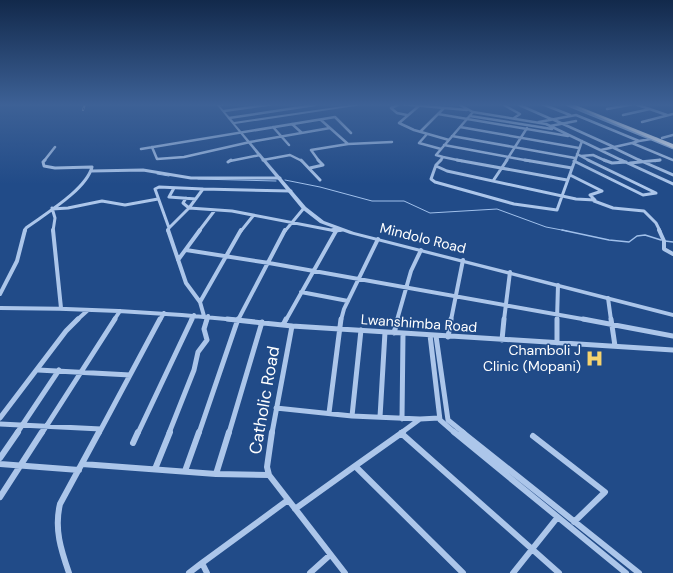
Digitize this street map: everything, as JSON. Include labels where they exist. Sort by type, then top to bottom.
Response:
[{"type":"highway","points":[[638,131],[673,142]]},
{"type":"highway","points":[[640,131],[660,139],[673,147]]},
{"type":"street","points":[[141,149],[250,131]]},
{"type":"street","points":[[276,131],[289,144]]},
{"type":"street","points":[[152,147],[157,159],[184,157],[250,142],[315,131]]},
{"type":"street","points":[[333,131],[348,144]]},
{"type":"street","points":[[421,131],[448,140]]},
{"type":"street","points":[[457,131],[436,155],[567,180]]},
{"type":"street","points":[[480,131],[579,148]]},
{"type":"street","points":[[493,181],[525,131]]},
{"type":"street","points":[[537,131],[572,136]]},
{"type":"street","points":[[561,131],[673,184]]},
{"type":"street","points":[[578,131],[673,175]]},
{"type":"street","points":[[614,131],[639,141]]},
{"type":"street","points":[[632,131],[673,147]]},
{"type":"street","name":"Mindolo Road","points":[[242,132],[304,208],[315,219],[339,230],[463,260],[673,315]]},
{"type":"street","points":[[427,134],[419,144],[441,149]]},
{"type":"street","points":[[601,150],[639,141],[660,139],[673,135]]},
{"type":"street","points":[[452,136],[575,159],[643,195],[656,193],[577,154]]},
{"type":"street","points":[[443,157],[436,166],[431,179],[435,182],[514,204],[557,210],[582,141]]},
{"type":"street","points":[[310,168],[323,166],[310,151],[311,150],[348,144],[392,142]]},
{"type":"street","points":[[632,143],[673,160]]},
{"type":"street","points":[[444,145],[572,168]]},
{"type":"street","points":[[0,294],[17,261],[26,228],[87,180],[91,171],[92,167],[90,166],[55,168],[44,166],[43,162],[55,147]]},
{"type":"street","points":[[228,162],[232,159],[294,154],[310,168],[320,180]]},
{"type":"street","points":[[581,156],[592,154],[615,164],[626,162]]},
{"type":"street","points":[[630,163],[660,160]]},
{"type":"street","points":[[436,166],[447,172],[562,196],[594,201],[613,208],[644,211],[656,223],[664,241],[664,249],[673,254]]},
{"type":"street","points":[[91,171],[143,170],[190,178],[280,178]]},
{"type":"street","points":[[570,174],[602,192],[590,195],[595,199],[594,201]]},
{"type":"street","points":[[155,469],[194,370],[198,352],[207,340],[204,329],[206,316],[200,302],[186,283],[168,231],[169,228],[155,193],[156,188],[291,191]]},
{"type":"street","points":[[174,188],[169,197],[196,198]]},
{"type":"street","points":[[169,228],[189,208],[203,189]]},
{"type":"street","points":[[186,198],[183,203],[189,208],[232,211],[253,216],[339,230],[301,292],[283,325]]},
{"type":"street","points":[[52,209],[68,208],[102,201],[125,205],[158,200]]},
{"type":"street","points":[[185,471],[238,320],[269,263],[279,240],[290,222],[304,208]]},
{"type":"street","points":[[52,209],[55,218],[53,234],[61,308]]},
{"type":"street","points":[[178,260],[214,210]]},
{"type":"street","points":[[200,302],[240,232],[253,216]]},
{"type":"street","points":[[329,413],[339,329],[348,301],[378,239]]},
{"type":"street","points":[[186,250],[269,263],[406,289],[455,296],[673,336]]},
{"type":"street","points":[[394,333],[413,265],[421,250]]},
{"type":"street","points":[[448,337],[463,260]]},
{"type":"street","points":[[502,340],[510,272]]},
{"type":"street","points":[[557,343],[558,285]]},
{"type":"street","points":[[301,292],[348,301]]},
{"type":"street","points":[[608,298],[615,346]]},
{"type":"street","name":"Lwanshimba Road","points":[[0,308],[61,308],[164,313],[206,316],[292,326],[430,336],[673,350]]},
{"type":"street","points":[[0,418],[70,326],[88,309]]},
{"type":"street","points":[[0,497],[120,311]]},
{"type":"street","points":[[69,573],[56,531],[57,515],[60,504],[164,313]]},
{"type":"street","points":[[133,443],[194,315]]},
{"type":"street","points":[[216,474],[262,322]]},
{"type":"street","name":"Catholic Road","points":[[292,326],[267,461],[269,475],[345,573]]},
{"type":"street","points":[[352,416],[361,330]]},
{"type":"street","points":[[380,417],[385,332]]},
{"type":"street","points":[[402,419],[404,334]]},
{"type":"street","points":[[430,336],[439,418],[442,423],[626,573]]},
{"type":"street","points":[[436,336],[448,420],[639,573]]},
{"type":"street","points":[[38,370],[130,375]]},
{"type":"street","points":[[0,458],[59,370]]},
{"type":"street","points":[[276,408],[352,416],[420,420],[439,418]]},
{"type":"street","points":[[295,509],[420,420]]},
{"type":"street","points":[[0,424],[101,429]]},
{"type":"street","points":[[401,433],[559,573]]},
{"type":"street","points":[[533,436],[605,492],[574,522]]},
{"type":"street","points":[[0,464],[79,470]]},
{"type":"street","points":[[82,464],[216,474],[269,475]]},
{"type":"street","points":[[355,466],[463,573]]},
{"type":"street","points":[[188,573],[288,500]]},
{"type":"street","points":[[513,573],[558,518]]},
{"type":"street","points":[[310,573],[330,555]]},
{"type":"street","points":[[202,563],[207,573]]},
{"type":"waterway","points":[[157,174],[169,176]]},
{"type":"waterway","points":[[198,179],[276,181]]},
{"type":"waterway","points":[[285,180],[320,187],[372,201],[404,201],[430,213],[497,209],[546,227],[564,230]]},
{"type":"waterway","points":[[564,230],[609,240],[629,242],[637,236],[645,235],[661,240]]},
{"type":"waterway","points":[[665,241],[673,242]]},
{"type":"place","name":"Chamboli J Clinic (Mopani)","points":[[594,358]]}]
